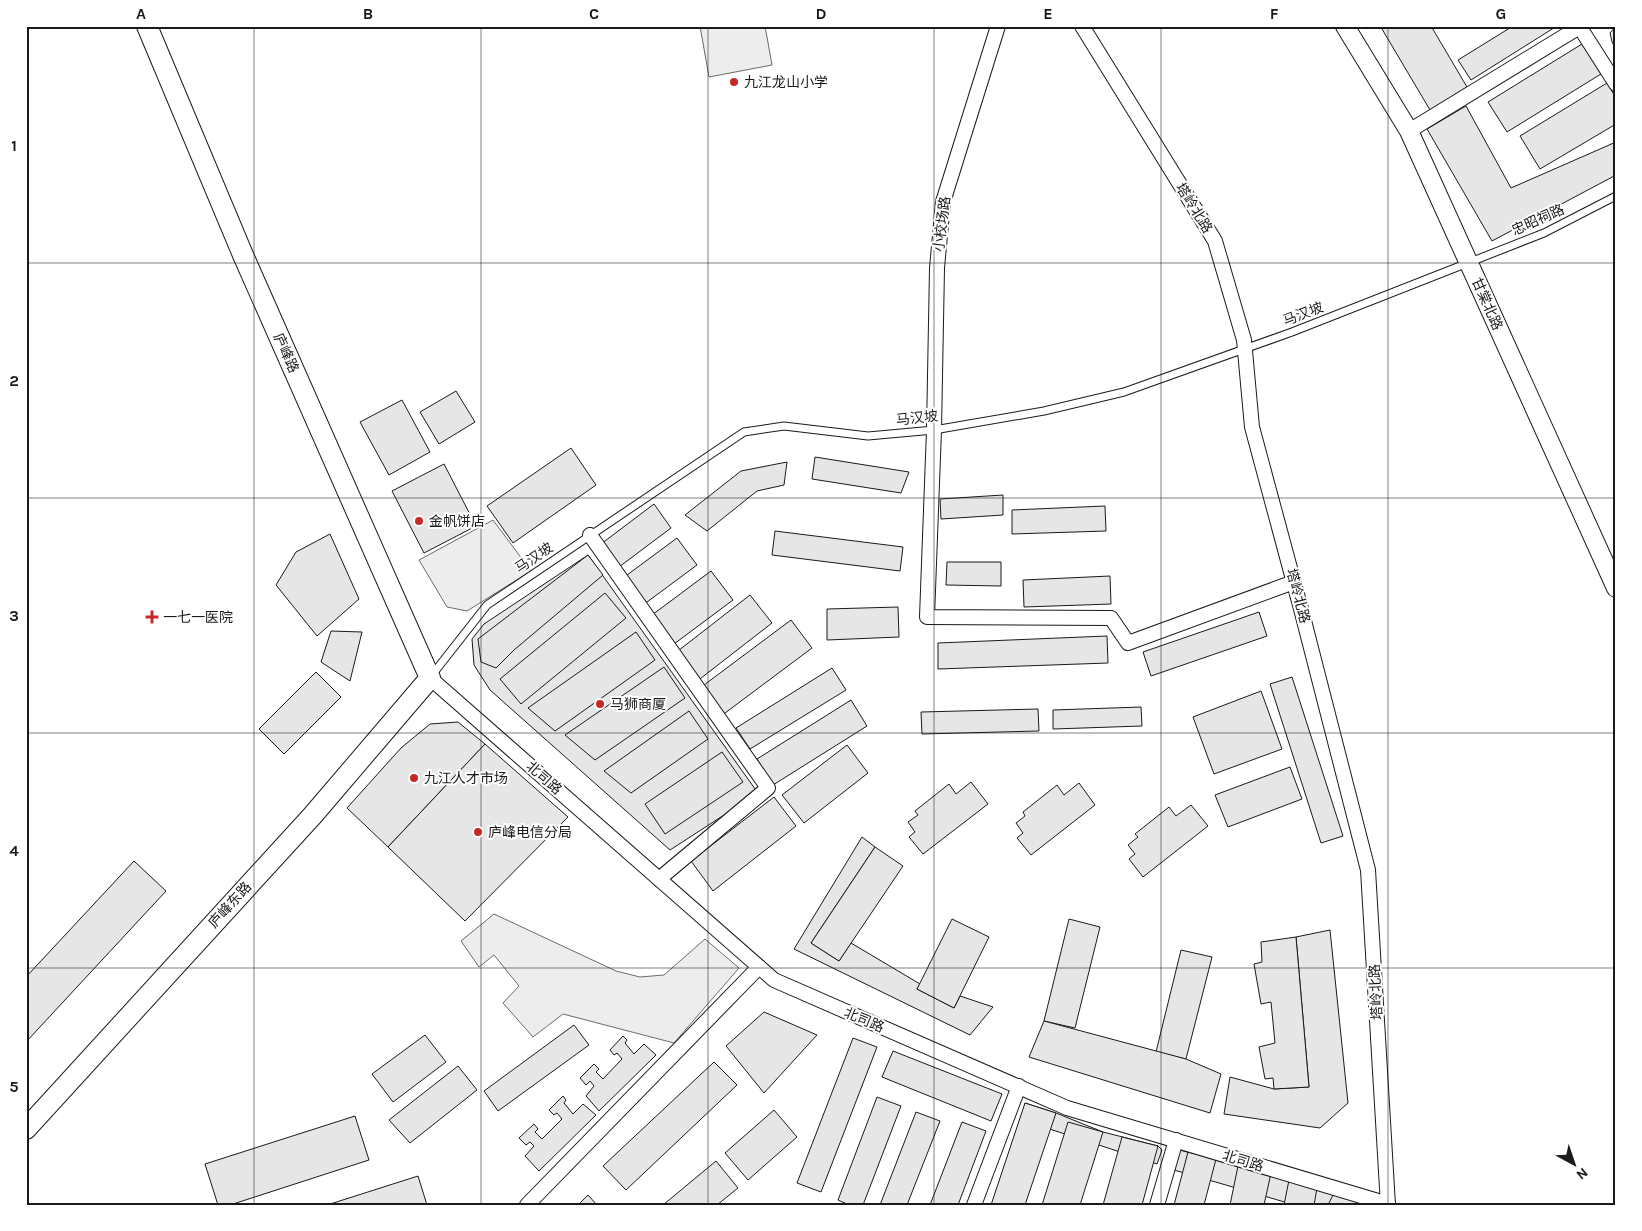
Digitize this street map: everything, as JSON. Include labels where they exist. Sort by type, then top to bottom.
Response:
[{"type":"main road","name":"庐峰路","points":[[147,26],[243,255],[430,678]]},
{"type":"main road","name":"庐峰东路","points":[[26,1129],[312,815],[430,678]]},
{"type":"street","name":"小校场路","points":[[998,26],[943,202],[937,268],[934,430],[927,617],[1111,618],[1128,643],[1294,582]]},
{"type":"street","name":"塔岭北路","points":[[1082,26],[1215,241],[1244,340],[1252,427],[1368,870],[1388,1205]]},
{"type":"street","name":"甘棠北路","points":[[1345,26],[1410,131],[1616,588]]},
{"type":"street","points":[[1410,131],[1580,26],[1616,84]]},
{"type":"street","points":[[590,536],[768,788],[659,879]]},
{"type":"street","name":"北司路","points":[[430,678],[774,980],[1067,1108],[1388,1205]]},
{"type":"street","points":[[527,1205],[759,967]]},
{"type":"street","points":[[974,1205],[1019,1086]]},
{"type":"street","points":[[1157,1205],[1176,1140]]},
{"type":"lane","name":"忠昭祠路","points":[[1469,263],[1544,233],[1616,196]]},
{"type":"lane","name":"马汉坡","points":[[430,678],[487,605],[744,432],[784,426],[868,436],[934,430],[1044,411],[1124,392],[1469,263]]},
{"type":"shaded area","points":[[700,26],[765,26],[772,65],[709,77]]},
{"type":"shaded area","points":[[493,520],[531,571],[467,611],[447,607],[419,560]]},
{"type":"shaded area","points":[[494,914],[616,971],[640,977],[664,975],[705,939],[739,968],[674,1043],[563,1014],[533,1037],[503,1003],[519,986],[494,955],[479,967],[461,941]]},
{"type":"building","points":[[1382,26],[1431,26],[1467,87],[1430,110]]},
{"type":"building","points":[[1513,26],[1557,26],[1471,80],[1458,60]]},
{"type":"building","points":[[1616,26],[1616,49],[1610,33]]},
{"type":"building","points":[[1582,44],[1601,74],[1507,132],[1488,102]]},
{"type":"building","points":[[1607,83],[1616,98],[1616,124],[1540,169],[1520,136]]},
{"type":"building","points":[[1466,106],[1511,188],[1616,142],[1616,175],[1492,241],[1427,129]]},
{"type":"building","points":[[456,391],[475,422],[439,444],[420,412]]},
{"type":"building","points":[[402,400],[430,452],[389,475],[360,422]]},
{"type":"building","points":[[571,448],[596,485],[513,543],[487,506]]},
{"type":"building","points":[[815,457],[909,472],[901,493],[812,479]]},
{"type":"building","points":[[787,462],[784,485],[757,491],[707,531],[685,515],[741,471]]},
{"type":"building","points":[[444,464],[476,526],[424,553],[392,491]]},
{"type":"building","points":[[1003,495],[1003,515],[941,519],[940,499]]},
{"type":"building","points":[[654,504],[671,528],[619,567],[601,544]]},
{"type":"building","points":[[1105,506],[1106,531],[1012,534],[1012,510]]},
{"type":"building","points":[[775,531],[903,547],[900,571],[772,555]]},
{"type":"building","points":[[330,534],[359,599],[317,636],[276,585],[296,552]]},
{"type":"building","points":[[677,538],[697,565],[643,605],[623,578]]},
{"type":"building","name":"马狮商厦","points":[[588,555],[758,793],[670,850],[490,690],[474,665],[472,639],[484,624]]},
{"type":"building","points":[[588,555],[603,575],[514,650],[496,668],[481,662],[478,639]]},
{"type":"building","points":[[947,562],[1001,562],[1001,586],[946,585]]},
{"type":"building","points":[[711,571],[733,600],[670,647],[648,618]]},
{"type":"building","points":[[1110,576],[1111,604],[1024,607],[1023,580]]},
{"type":"building","points":[[605,593],[626,618],[521,704],[500,679]]},
{"type":"building","points":[[750,595],[772,623],[696,682],[674,654]]},
{"type":"building","points":[[898,607],[899,637],[827,640],[827,609]]},
{"type":"building","points":[[1259,612],[1267,636],[1151,676],[1143,652]]},
{"type":"building","points":[[791,620],[812,648],[721,716],[700,688]]},
{"type":"building","points":[[331,631],[362,632],[350,681],[321,662]]},
{"type":"building","points":[[636,632],[655,660],[555,731],[528,708]]},
{"type":"building","points":[[1107,636],[1108,663],[938,669],[938,643]]},
{"type":"building","points":[[664,667],[685,698],[595,760],[565,735]]},
{"type":"building","points":[[832,668],[846,690],[750,749],[736,728]]},
{"type":"building","points":[[316,672],[341,697],[284,754],[259,729]]},
{"type":"building","points":[[1292,677],[1343,836],[1321,843],[1270,684]]},
{"type":"building","points":[[1261,691],[1282,749],[1214,774],[1193,717]]},
{"type":"building","points":[[851,700],[867,726],[773,785],[757,759]]},
{"type":"building","points":[[1141,707],[1142,726],[1053,729],[1053,710]]},
{"type":"building","points":[[1038,709],[1039,731],[922,734],[921,712]]},
{"type":"building","points":[[689,711],[708,739],[631,793],[604,771]]},
{"type":"building","name":"九江人才市场","points":[[458,722],[485,744],[388,847],[347,808],[401,748],[430,724]]},
{"type":"building","name":"庐峰电信分局","points":[[485,744],[568,817],[465,921],[388,847]]},
{"type":"building","points":[[847,745],[868,773],[804,823],[782,795]]},
{"type":"building","points":[[722,752],[743,782],[665,834],[645,804]]},
{"type":"building","points":[[1290,767],[1302,799],[1228,827],[1215,795]]},
{"type":"building","points":[[971,782],[988,804],[923,854],[909,837],[915,832],[908,822],[918,815],[915,811],[949,784],[956,794]]},
{"type":"building","points":[[1079,783],[1095,805],[1031,855],[1017,838],[1023,833],[1016,823],[1025,816],[1023,812],[1057,785],[1064,795]]},
{"type":"building","points":[[774,797],[796,826],[713,891],[691,861]]},
{"type":"building","points":[[1191,805],[1208,826],[1143,877],[1129,859],[1135,854],[1128,845],[1138,837],[1135,834],[1169,807],[1176,816]]},
{"type":"building","points":[[862,837],[875,847],[811,943],[839,961],[851,943],[920,984],[917,989],[954,1008],[960,996],[993,1007],[970,1035],[794,949]]},
{"type":"building","points":[[875,847],[903,866],[839,961],[811,943]]},
{"type":"building","points":[[134,861],[166,891],[26,1042],[26,977]]},
{"type":"building","points":[[952,919],[989,937],[954,1008],[917,989]]},
{"type":"building","points":[[1069,919],[1100,927],[1075,1028],[1044,1021]]},
{"type":"building","points":[[1330,930],[1348,1103],[1320,1128],[1224,1114],[1230,1077],[1274,1089],[1309,1087],[1296,937]]},
{"type":"building","points":[[1296,937],[1309,1087],[1274,1089],[1273,1078],[1265,1079],[1259,1047],[1275,1043],[1271,1002],[1261,1004],[1254,964],[1262,962],[1261,942]]},
{"type":"building","points":[[1181,950],[1212,957],[1186,1059],[1156,1052]]},
{"type":"building","points":[[764,1012],[817,1035],[764,1093],[726,1046]]},
{"type":"building","points":[[1044,1021],[1186,1059],[1221,1074],[1210,1113],[1029,1057]]},
{"type":"building","points":[[574,1025],[589,1045],[498,1111],[484,1091]]},
{"type":"building","points":[[425,1035],[446,1062],[393,1102],[372,1074]]},
{"type":"building","points":[[623,1036],[627,1040],[625,1043],[634,1054],[644,1044],[656,1055],[599,1111],[586,1096],[594,1086],[590,1081],[586,1085],[580,1078],[594,1064],[599,1069],[596,1072],[603,1079],[622,1059],[617,1053],[614,1055],[610,1050]]},
{"type":"building","points":[[853,1038],[877,1047],[821,1192],[797,1183]]},
{"type":"building","points":[[893,1051],[1002,1094],[991,1121],[882,1077]]},
{"type":"building","points":[[714,1062],[737,1085],[626,1190],[603,1166]]},
{"type":"building","points":[[458,1066],[477,1090],[410,1143],[389,1120]]},
{"type":"building","points":[[563,1096],[566,1100],[564,1103],[573,1114],[583,1104],[596,1115],[539,1171],[525,1156],[534,1146],[530,1142],[526,1145],[519,1138],[534,1124],[538,1129],[535,1132],[542,1139],[562,1119],[557,1113],[554,1115],[549,1110]]},
{"type":"building","points":[[877,1097],[901,1106],[863,1205],[849,1205],[838,1200]]},
{"type":"building","points":[[1025,1103],[1103,1132],[1158,1146],[1162,1150],[1157,1164],[1022,1120]]},
{"type":"building","points":[[1025,1103],[1056,1113],[1025,1205],[991,1205]]},
{"type":"building","points":[[774,1110],[797,1137],[748,1180],[725,1153]]},
{"type":"building","points":[[916,1112],[940,1121],[907,1205],[880,1205]]},
{"type":"building","points":[[355,1116],[369,1160],[230,1205],[218,1205],[205,1164]]},
{"type":"building","points":[[962,1122],[986,1131],[958,1205],[930,1205]]},
{"type":"building","points":[[1068,1122],[1103,1132],[1080,1205],[1042,1205]]},
{"type":"building","points":[[1122,1137],[1158,1146],[1142,1205],[1103,1205]]},
{"type":"building","points":[[1180,1150],[1355,1199],[1359,1205],[1295,1205],[1174,1170]]},
{"type":"building","points":[[1188,1152],[1216,1159],[1204,1205],[1174,1205]]},
{"type":"building","points":[[716,1161],[738,1188],[717,1205],[663,1205]]},
{"type":"building","points":[[1238,1166],[1271,1173],[1264,1205],[1230,1205]]},
{"type":"building","points":[[418,1176],[427,1205],[327,1205]]},
{"type":"building","points":[[1289,1180],[1317,1188],[1314,1205],[1284,1205]]},
{"type":"building","points":[[1334,1193],[1355,1199],[1359,1205],[1328,1205]]},
{"type":"building","points":[[588,1195],[597,1205],[578,1205]]},
{"type":"place","name":"九江龙山小学","points":[[734,82]]},
{"type":"place","name":"金帆饼店","points":[[419,521]]},
{"type":"place","name":"一七一医院","points":[[152,617]]},
{"type":"place","name":"马狮商厦","points":[[600,704]]},
{"type":"place","name":"九江人才市场","points":[[414,778]]},
{"type":"place","name":"庐峰电信分局","points":[[478,832]]}]
